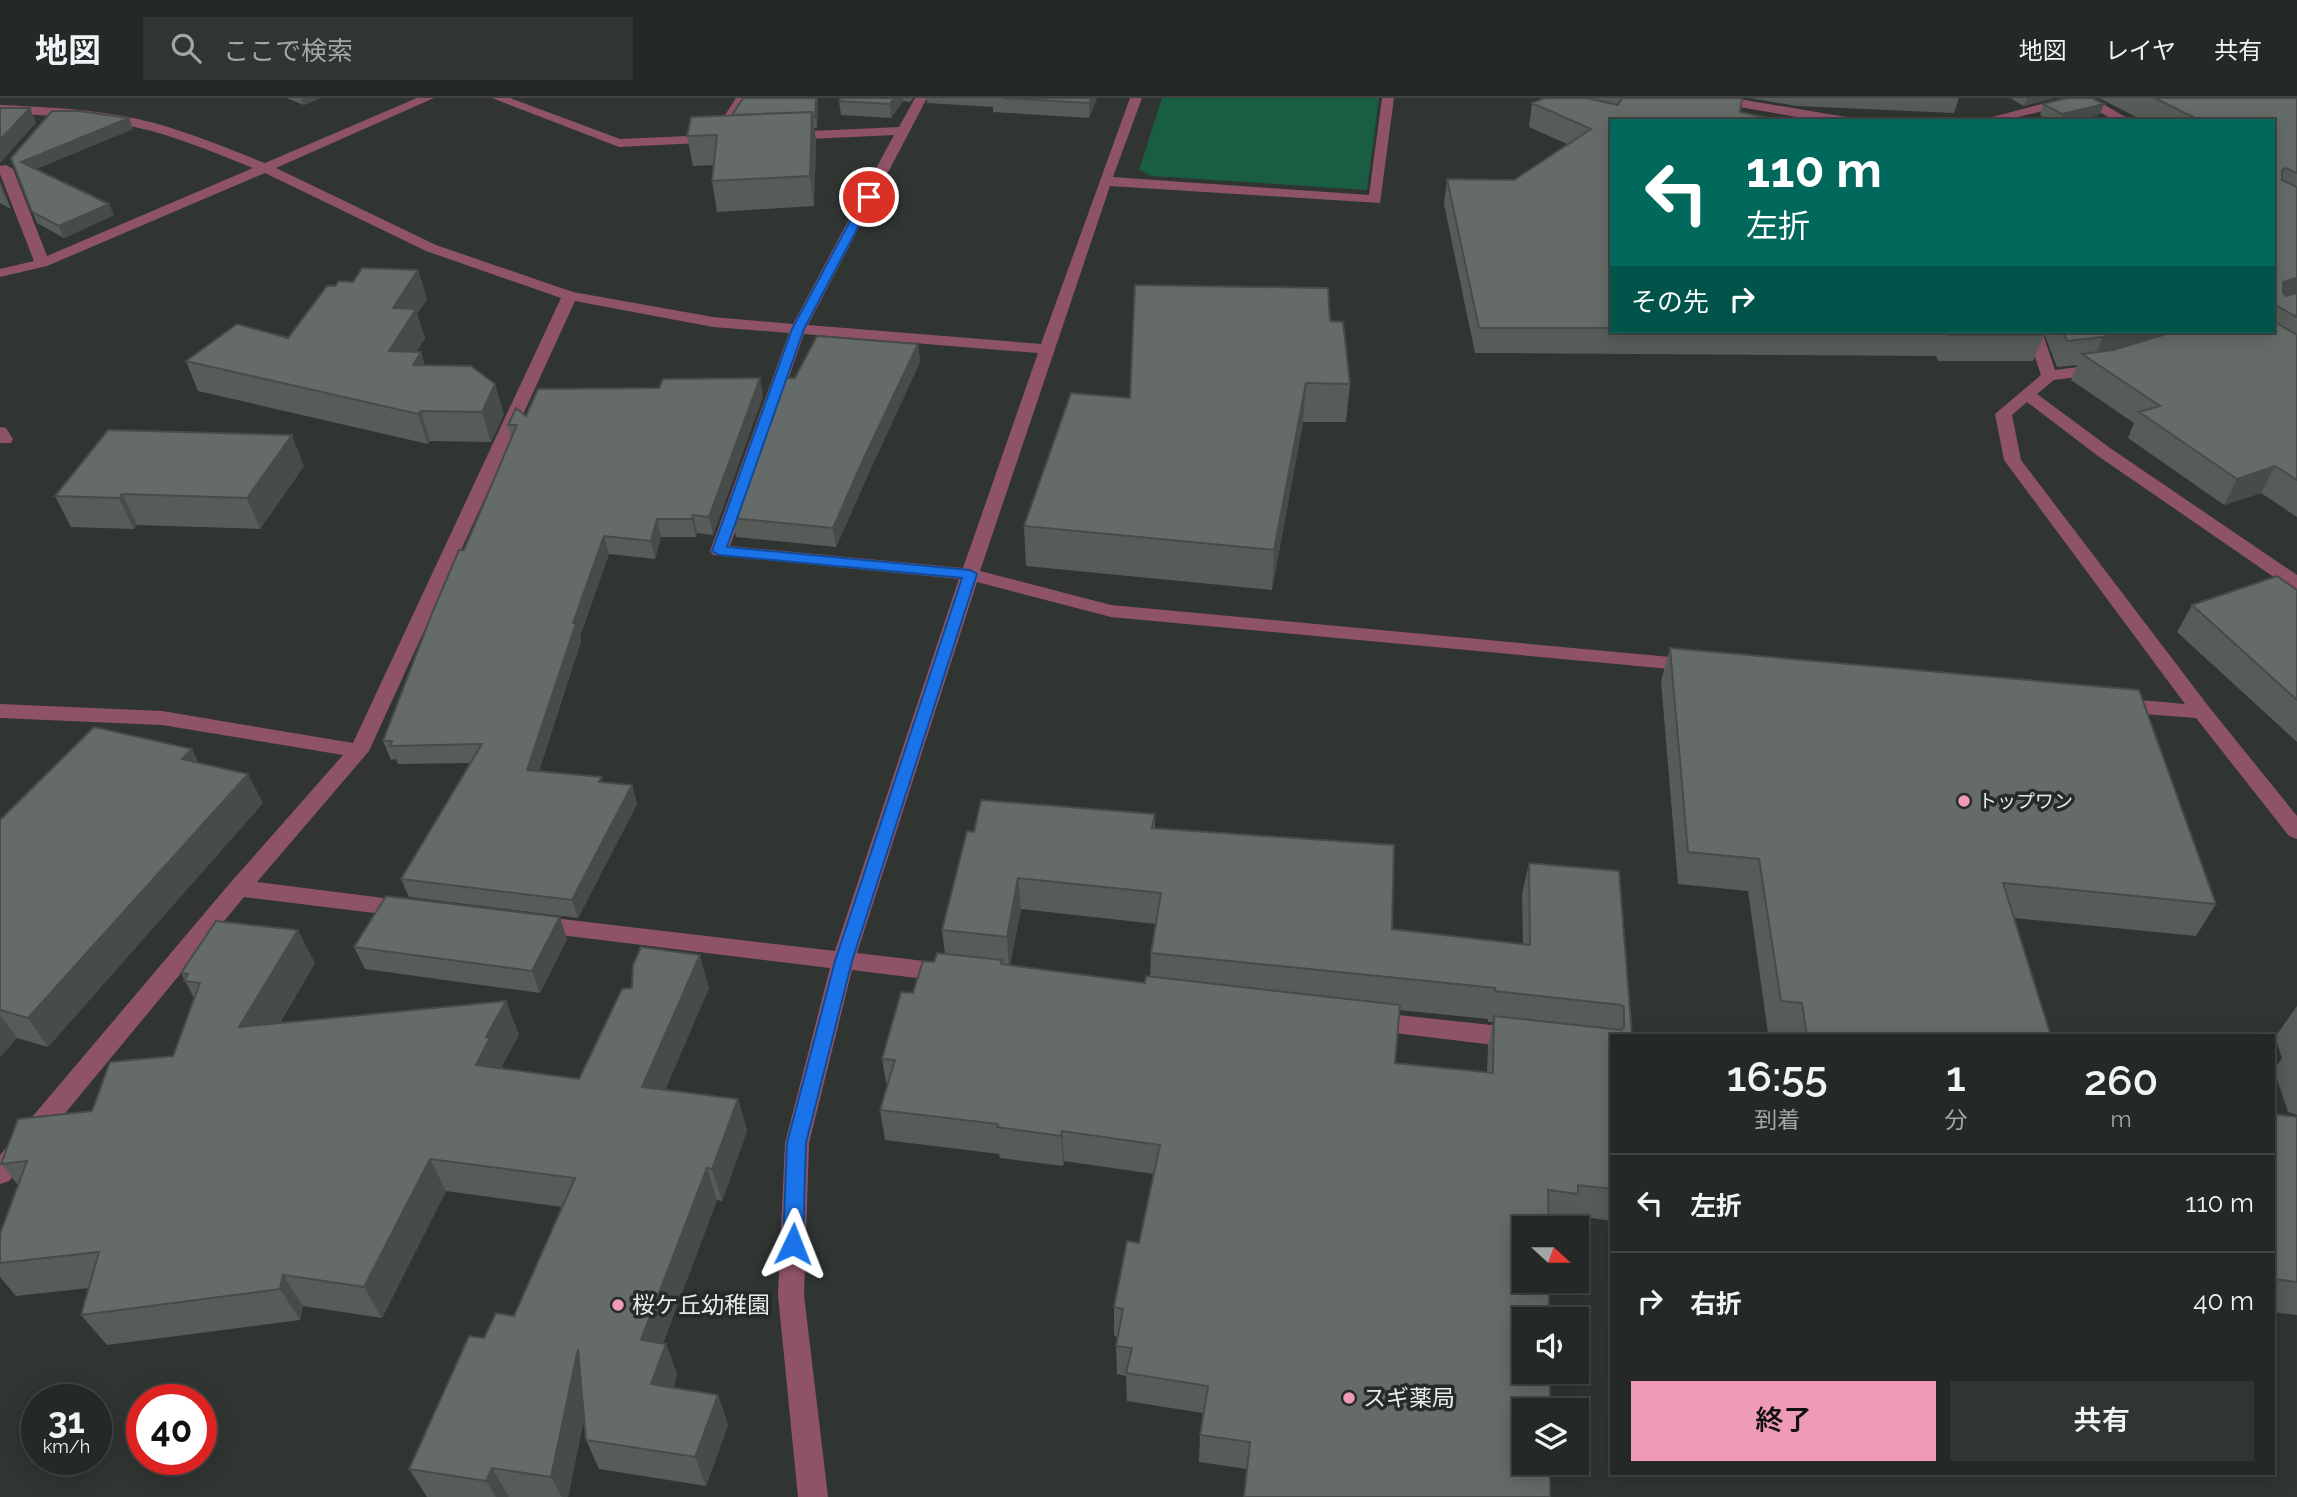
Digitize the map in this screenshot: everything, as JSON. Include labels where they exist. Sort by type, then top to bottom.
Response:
[{"type":"street","points":[[0,273],[42,263],[428,98]]},
{"type":"street","points":[[498,98],[619,143],[722,139],[742,98]]},
{"type":"street","points":[[921,98],[798,329],[719,551],[970,574],[1111,611],[1705,666]]},
{"type":"street","points":[[813,1497],[791,1295],[797,1143],[844,961],[970,574],[1136,98]]},
{"type":"street","points":[[1105,181],[1375,200],[1388,98]]},
{"type":"street","points":[[1710,98],[1834,119]]},
{"type":"street","points":[[1992,119],[2082,98],[2122,119]]},
{"type":"street","points":[[0,109],[54,110],[137,123],[197,141],[266,168],[431,248],[570,296],[713,322],[1048,349]]},
{"type":"street","points":[[769,137],[904,131]]},
{"type":"street","points":[[7,166],[42,263]]},
{"type":"street","points":[[0,1173],[239,888],[359,751],[570,296]]},
{"type":"street","points":[[2035,333],[2049,376]]},
{"type":"street","points":[[2120,363],[2095,370],[2049,376],[2003,414],[2013,460],[2202,712],[2297,831]]},
{"type":"street","points":[[2027,394],[2104,452],[2297,584]]},
{"type":"street","points":[[2106,704],[2202,712]]},
{"type":"street","points":[[0,711],[162,718],[359,751]]},
{"type":"street","points":[[239,888],[431,911]]},
{"type":"street","points":[[514,921],[978,976]]},
{"type":"street","points":[[1350,1018],[1543,1040]]},
{"type":"green space","points":[[1162,98],[1379,98],[1367,190],[1152,176],[1139,170]]},
{"type":"building","points":[[743,98],[816,98],[815,117],[812,112],[732,115]]},
{"type":"building","points":[[841,98],[894,98],[890,104],[839,101]]},
{"type":"building","points":[[1003,98],[1091,98],[1089,103]]},
{"type":"building","points":[[1545,98],[1587,98],[1618,105],[1622,98],[1742,98],[1740,112],[1773,119],[1610,119],[1610,328],[1479,328],[1447,179],[1514,180],[1591,129],[1532,103]]},
{"type":"building","points":[[2068,98],[2092,98],[2104,104],[2062,114],[2043,104]]},
{"type":"building","points":[[2155,98],[2297,98],[2297,173],[2285,168],[2282,171],[2282,180],[2297,187],[2297,278],[2283,282],[2283,293],[2286,296],[2297,293],[2297,317],[2275,305],[2275,119],[2197,119]]},
{"type":"building","points":[[0,108],[30,108],[0,140]]},
{"type":"building","points":[[52,111],[79,111],[129,118],[21,162],[109,204],[59,226],[32,212],[11,158]]},
{"type":"building","points":[[812,112],[810,176],[712,181],[717,135],[687,136],[691,117]]},
{"type":"building","points":[[362,268],[418,270],[393,308],[416,309],[389,351],[421,352],[413,365],[471,366],[495,384],[482,412],[421,411],[418,414],[186,361],[237,324],[288,338],[327,286],[335,286],[339,281],[353,282]]},
{"type":"building","points":[[1135,285],[1328,288],[1330,321],[1343,322],[1350,384],[1306,383],[1274,550],[1024,526],[1071,393],[1130,398]]},
{"type":"building","points":[[2275,322],[2297,335],[2297,480],[2275,466],[2237,479],[2139,412],[2160,406],[2082,354],[2113,350],[2169,333],[2275,333]]},
{"type":"building","points":[[1946,333],[2044,335],[1948,335]]},
{"type":"building","points":[[2064,333],[2118,333],[2103,337],[2067,341]]},
{"type":"building","points":[[817,336],[918,344],[833,528],[732,518],[782,378],[795,378]]},
{"type":"building","points":[[760,378],[709,517],[693,515],[692,519],[657,519],[651,541],[604,536],[573,623],[576,623],[527,770],[602,777],[599,782],[632,785],[572,900],[401,879],[482,744],[390,746],[392,741],[383,741],[433,611],[459,550],[464,550],[517,425],[508,425],[516,408],[526,416],[538,389],[659,388],[663,379]]},
{"type":"building","points":[[108,430],[292,435],[247,498],[122,494],[119,498],[55,496]]},
{"type":"building","points":[[2277,576],[2297,590],[2297,700],[2192,605]]},
{"type":"building","points":[[1670,648],[2139,690],[2216,904],[2003,883],[2050,1034],[1807,1034],[1802,1003],[1781,1001],[1759,859],[1688,852]]},
{"type":"building","points":[[94,727],[192,749],[182,759],[248,774],[28,1018],[0,1010],[0,820]]},
{"type":"building","points":[[981,800],[1155,814],[1152,828],[1394,845],[1392,929],[1530,945],[1529,863],[1619,871],[1632,1034],[1610,1034],[1610,1189],[1578,1185],[1578,1194],[1548,1190],[1549,1216],[1512,1216],[1512,1293],[1549,1293],[1549,1307],[1512,1307],[1512,1384],[1550,1384],[1550,1398],[1512,1398],[1512,1475],[1550,1475],[1550,1497],[1244,1497],[1250,1442],[1200,1435],[1208,1386],[1126,1373],[1132,1348],[1116,1346],[1123,1309],[1114,1307],[1127,1241],[1139,1243],[1160,1145],[1062,1131],[1061,1136],[997,1127],[998,1124],[880,1110],[895,1060],[882,1059],[901,992],[913,993],[923,961],[934,962],[937,953],[1002,960],[1001,964],[1145,983],[1146,976],[1400,1005],[1395,1063],[1493,1073],[1494,1016],[1621,1030],[1624,1027],[1624,1007],[1495,991],[1495,988],[1151,953],[1161,893],[1018,878],[1007,937],[942,930],[967,831],[974,832]]},
{"type":"building","points":[[386,896],[560,917],[532,971],[354,947]]},
{"type":"building","points":[[216,921],[298,930],[239,1027],[506,1001],[486,1037],[490,1038],[476,1065],[579,1079],[622,989],[632,988],[633,965],[641,947],[700,955],[642,1087],[738,1099],[712,1169],[707,1168],[641,1340],[666,1344],[651,1384],[718,1395],[695,1457],[586,1440],[578,1349],[551,1477],[492,1468],[486,1481],[409,1469],[469,1336],[484,1338],[496,1313],[514,1316],[575,1178],[430,1159],[364,1287],[283,1275],[280,1289],[81,1315],[99,1252],[0,1263],[0,1234],[27,1161],[1,1164],[18,1119],[92,1111],[110,1062],[173,1056],[200,983],[184,981],[188,974],[181,973]]},
{"type":"building","points":[[2275,1114],[2297,1117],[2297,1282],[2275,1279]]},
{"type":"place","name":"トップワン","points":[[1964,801]]},
{"type":"place","name":"桜ケ丘幼稚園","points":[[618,1305]]},
{"type":"place","name":"スギ薬局","points":[[1349,1398]]},
{"type":"route","points":[[793,1244],[797,1143],[844,961],[970,574],[719,551],[798,329],[869,197]]}]
